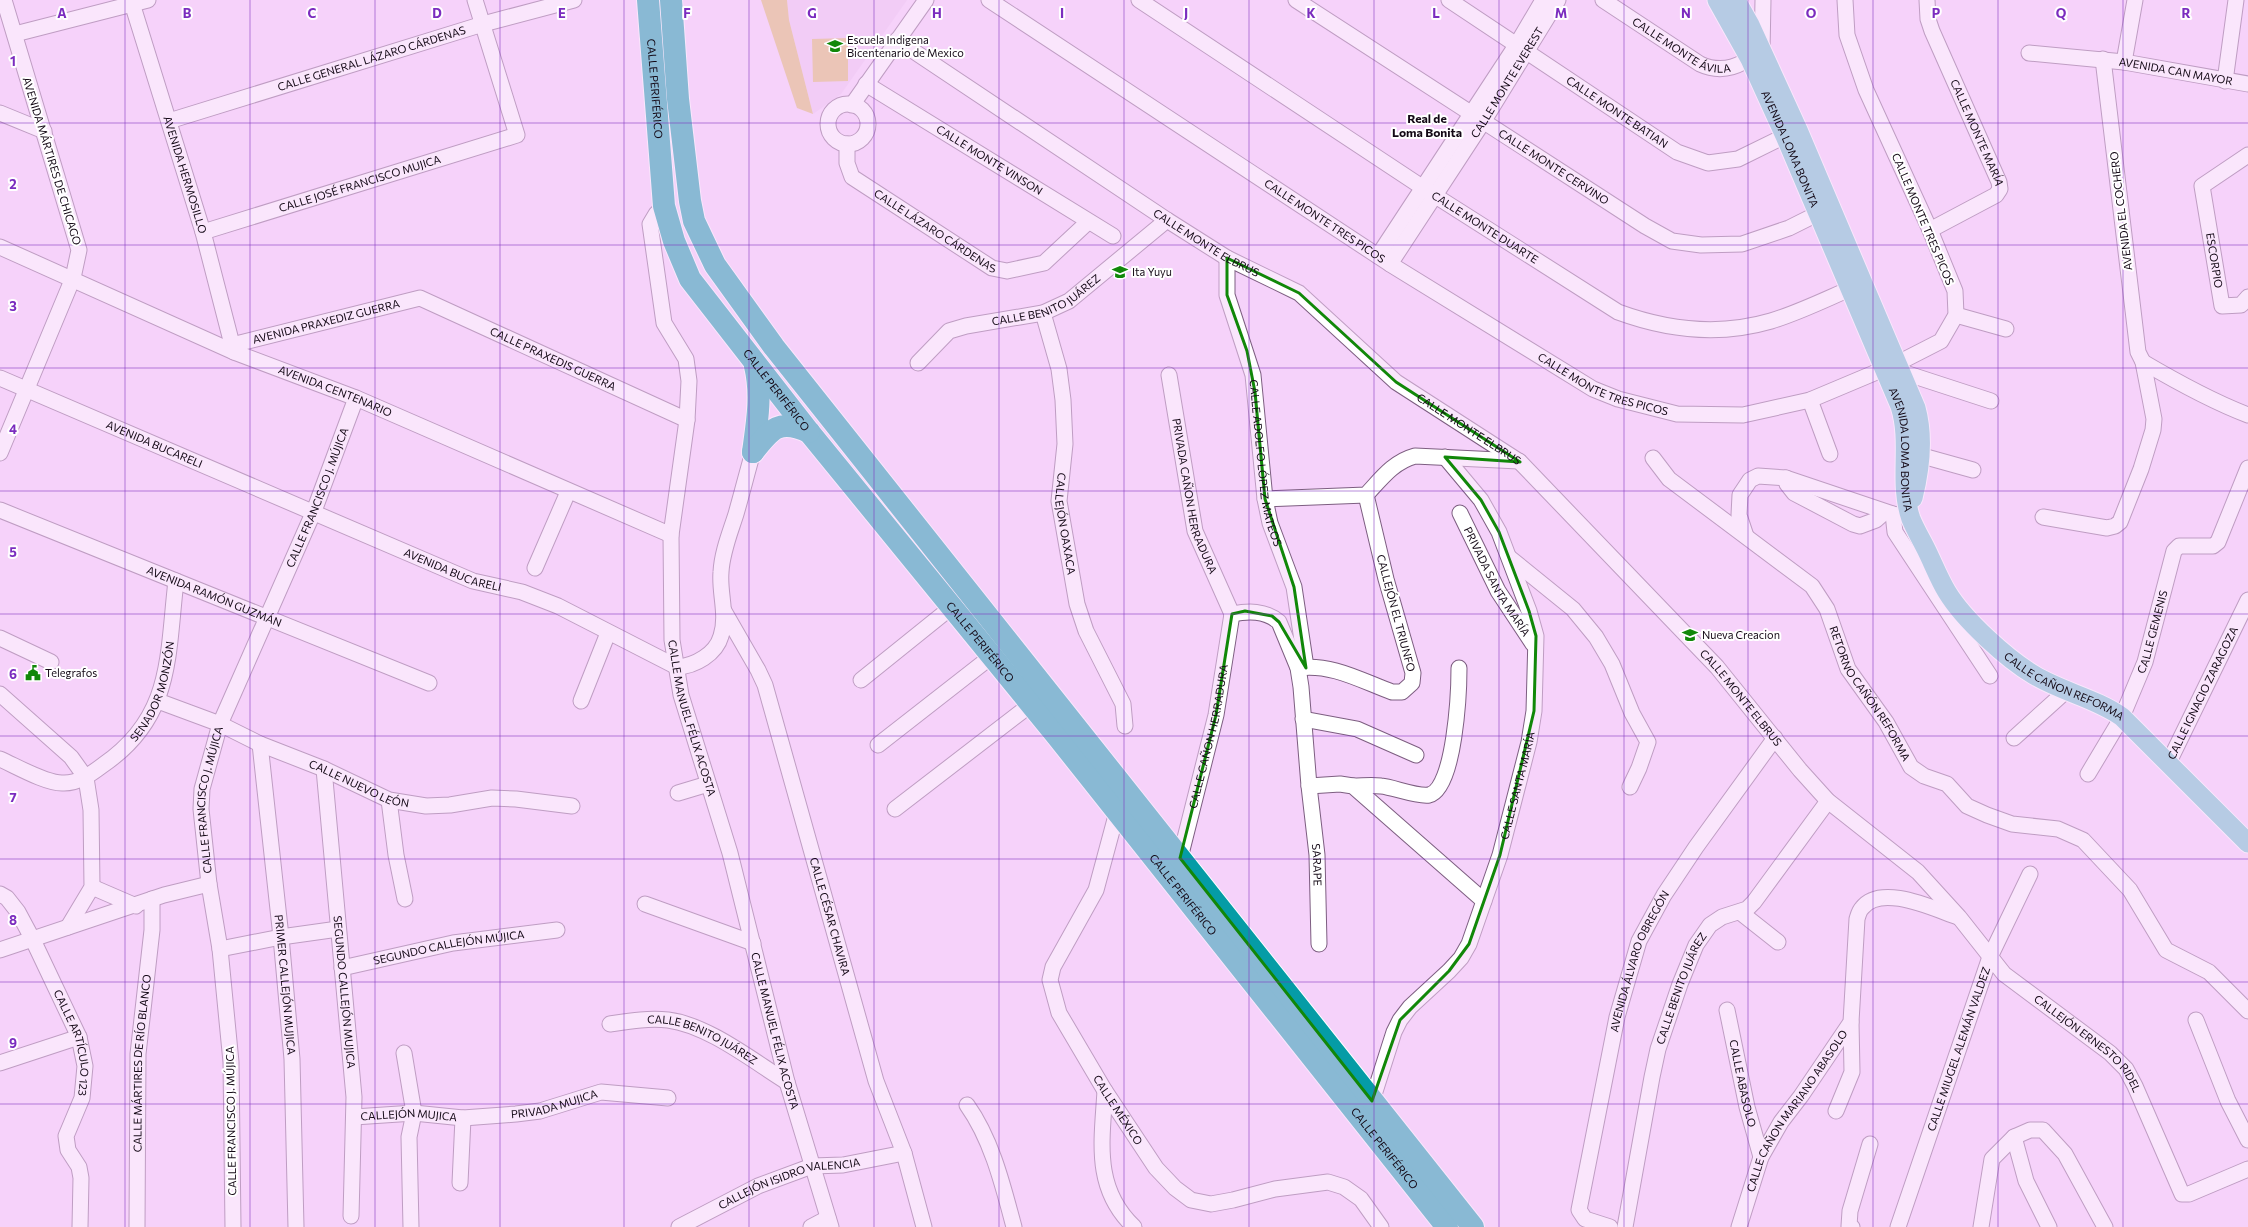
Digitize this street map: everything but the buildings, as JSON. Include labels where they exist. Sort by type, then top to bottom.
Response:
[{"type":"highway","name":"CALLE PERIFÉRICO","points":[[648,0],[664,206],[674,241],[690,279],[809,432],[1057,736],[1447,1227]]},
{"type":"highway","name":"CALLE PERIFÉRICO","points":[[671,0],[677,79],[690,202],[694,221],[715,265],[774,347],[1473,1227]]},
{"type":"highway","points":[[677,79],[682,46],[685,0]]},
{"type":"highway","points":[[753,452],[760,391],[754,362]]},
{"type":"highway","points":[[753,452],[762,440],[777,427],[792,425],[809,432]]},
{"type":"highway","points":[[904,547],[907,569],[1021,712],[1039,730],[1047,735],[1057,736]]},
{"type":"main road","name":"AVENIDA LOMA BONITA","points":[[1716,0],[1756,55]]},
{"type":"main road","name":"AVENIDA LOMA BONITA","points":[[1736,0],[1756,55],[1857,286],[1919,418],[1919,455],[1900,513]]},
{"type":"main road","name":"AVENIDA LOMA BONITA","points":[[1895,368],[1905,421],[1904,495],[1900,513]]},
{"type":"main road","name":"CALLE CAÑON REFORMA","points":[[1900,513],[1947,592],[1960,610],[2017,663],[2035,676],[2066,691],[2102,704],[2122,717],[2248,843]]},
{"type":"street","name":"AVENIDA MÁRTIRES DE CHICAGO","points":[[0,454],[74,278],[79,250],[4,0]]},
{"type":"street","points":[[15,34],[132,2],[148,0]]},
{"type":"street","points":[[475,0],[483,24]]},
{"type":"street","name":"CALLE GENERAL LÁZARO CÁRDENAS","points":[[170,121],[483,24],[574,0]]},
{"type":"street","points":[[852,105],[926,0]]},
{"type":"street","name":"CALLE MONTE TRES PICOS","points":[[988,0],[1384,260],[1593,389],[1618,399],[1677,414],[1708,416],[1743,415],[1810,400],[1895,368],[1941,341],[1956,315],[1955,291],[1930,230],[1866,90],[1847,35],[1845,0]]},
{"type":"street","name":"CALLE MONTE DUARTE","points":[[1139,0],[1428,191],[1618,312],[1656,324],[1700,330],[1749,326],[1772,321],[1857,286]]},
{"type":"street","name":"CALLE MONTE CERVINO","points":[[1296,0],[1645,226],[1672,241],[1701,245],[1742,244],[1789,228],[1825,210]]},
{"type":"street","name":"CALLE MONTE BATIAN","points":[[1448,0],[1522,47],[1677,152],[1708,163],[1738,159],[1791,133]]},
{"type":"street","name":"CALLE MONTE EVEREST","points":[[1522,47],[1543,0]]},
{"type":"street","name":"CALLE MONTE EVEREST","points":[[1384,260],[1522,47],[1558,0]]},
{"type":"street","name":"CALLE MONTE ÁVILA","points":[[1603,0],[1707,67],[1724,69],[1736,67],[1756,55]]},
{"type":"street","points":[[1756,55],[1763,0]]},
{"type":"street","name":"CALLE MONTE MARÍA","points":[[1927,0],[1928,19],[1932,31],[1999,182],[2000,189],[1996,195],[1930,230]]},
{"type":"street","points":[[2124,62],[2135,0]]},
{"type":"street","points":[[2225,81],[2236,0]]},
{"type":"street","name":"AVENIDA HERMOSILLO","points":[[132,2],[170,121],[203,232],[233,348]]},
{"type":"street","name":"CALLE JOSÉ FRANCISCO MUJICA","points":[[203,232],[517,135],[483,24]]},
{"type":"street","name":"CALLE MONTE ELBRUS","points":[[897,40],[1167,220],[1227,258],[1299,293],[1396,382],[1520,462],[1717,667],[1828,801],[1918,872],[1959,917]]},
{"type":"street","name":"AVENIDA CAN MAYOR","points":[[2028,53],[2103,59],[2248,84]]},
{"type":"street","name":"AVENIDA EL COCHERO","points":[[2042,517],[2107,528],[2115,526],[2120,522],[2141,469],[2153,430],[2154,419],[2143,362],[2138,352],[2103,59]]},
{"type":"street","name":"CALLE MONTE VINSON","points":[[866,84],[1113,236]]},
{"type":"street","points":[[852,105],[863,111],[868,123],[868,130],[860,140],[847,144],[841,143],[831,134],[829,122],[834,110],[839,107],[852,105]]},
{"type":"street","points":[[0,113],[44,131]]},
{"type":"street","name":"CALLE LÁZARO CÁRDENAS","points":[[847,144],[848,170],[855,180],[992,268],[1007,271],[1044,263],[1088,222]]},
{"type":"street","name":"ESCORPIO","points":[[2248,155],[2202,186],[2222,306],[2241,305],[2248,297]]},
{"type":"street","name":"CALLE MANUEL FÉLIX ACOSTA","points":[[664,206],[656,214],[650,224],[664,323],[686,359],[688,370],[687,420],[671,536],[672,640],[688,723],[730,853],[787,1082],[829,1223]]},
{"type":"street","name":"CALLE BENITO JUÁREZ","points":[[918,363],[949,331],[966,326],[1043,312],[1069,301],[1167,220]]},
{"type":"street","name":"AVENIDA CENTENARIO","points":[[0,247],[233,348],[356,398],[671,536]]},
{"type":"street","name":"CALLE ADOLFO LÓPEZ MATEOS","points":[[1227,258],[1227,295],[1253,375],[1265,499],[1270,523],[1294,587],[1302,668],[1303,720],[1309,786]]},
{"type":"street","name":"CALLE PRAXEDIS GUERRA","points":[[420,298],[687,420]]},
{"type":"street","name":"AVENIDA PRAXEDIZ GUERRA","points":[[233,348],[420,298]]},
{"type":"street","name":"CALLEJÓN OAXACA","points":[[1043,312],[1059,369],[1063,400],[1065,444],[1059,501],[1076,604],[1086,631],[1123,704],[1125,726]]},
{"type":"street","points":[[1956,315],[2006,329]]},
{"type":"street","points":[[2143,362],[2184,386],[2224,406],[2248,415]]},
{"type":"street","points":[[1895,368],[1991,401]]},
{"type":"street","name":"PRIVADA CAÑON HERRADURA","points":[[1169,375],[1195,530],[1232,614]]},
{"type":"street","name":"AVENIDA BUCARELI","points":[[0,378],[314,511],[473,581],[515,590],[538,598],[677,667]]},
{"type":"street","name":"CALLE FRANCISCO J. MÚJICA","points":[[232,1227],[231,1062],[220,949],[209,884],[201,809],[202,789],[220,724],[314,511],[356,398]]},
{"type":"street","points":[[1810,400],[1830,454]]},
{"type":"street","points":[[677,667],[688,666],[708,655],[717,645],[722,635],[724,611],[720,594],[723,552],[753,452]]},
{"type":"street","points":[[1265,499],[1366,495],[1393,466],[1402,460],[1426,455],[1520,462]]},
{"type":"street","points":[[1919,455],[1973,470]]},
{"type":"street","name":"CALLE SANTA MARÍA","points":[[1372,1101],[1394,1032],[1400,1020],[1410,1008],[1461,958],[1469,944],[1500,854],[1529,742],[1534,711],[1536,636],[1529,611],[1499,532],[1481,500],[1445,457]]},
{"type":"street","name":"RETORNO CAÑÓN REFORMA","points":[[1653,458],[1669,479],[1809,583],[1819,594],[1827,609],[1848,669],[1886,722],[1911,767],[1924,776],[1947,784],[1968,806],[1987,815],[2012,824],[2058,829],[2083,840],[2130,890],[2166,950],[2209,972],[2248,1011]]},
{"type":"street","name":"CALLE GEMENIS","points":[[2088,774],[2122,717],[2145,662],[2174,551],[2179,546],[2213,546],[2218,542],[2248,468]]},
{"type":"street","points":[[1746,536],[1739,515],[1739,505],[1745,486],[1758,476],[1786,478],[1900,513]]},
{"type":"street","points":[[1786,478],[1787,484],[1794,493],[1854,524],[1868,524],[1900,513]]},
{"type":"street","points":[[536,568],[568,492]]},
{"type":"street","name":"CALLEJÓN EL TRIUNFO","points":[[1302,668],[1337,671],[1392,692],[1402,692],[1412,683],[1413,672],[1386,579],[1366,495]]},
{"type":"street","name":"AVENIDA RAMÓN GUZMÁN","points":[[0,510],[429,683]]},
{"type":"street","name":"PRIVADA SANTA MARÍA","points":[[1460,513],[1498,591],[1536,648]]},
{"type":"street","points":[[1900,513],[1895,532],[1990,676]]},
{"type":"street","points":[[1510,558],[1573,609],[1605,650],[1632,713],[1648,742],[1639,768],[1630,787]]},
{"type":"street","name":"SENADOR MONZÓN","points":[[86,778],[110,760],[136,737],[147,722],[158,701],[164,676],[176,581]]},
{"type":"street","name":"CALLE IGNACIO ZARAGOZA","points":[[2168,764],[2248,600]]},
{"type":"street","name":"CALLE CÉSAR CHAVIRA","points":[[724,611],[765,685],[876,1081],[904,1153],[924,1227]]},
{"type":"street","points":[[1232,614],[1246,611],[1272,616],[1279,622],[1286,634],[1302,668]]},
{"type":"street","points":[[861,680],[943,614]]},
{"type":"street","name":"CALLE CAÑON HERRADURA","points":[[1180,858],[1216,715],[1232,614]]},
{"type":"street","points":[[581,701],[608,633]]},
{"type":"street","points":[[0,638],[51,662]]},
{"type":"street","points":[[878,745],[983,663]]},
{"type":"street","points":[[1309,786],[1340,784],[1353,786],[1379,785],[1426,795],[1435,791],[1443,779],[1454,739],[1459,668]]},
{"type":"street","points":[[2014,738],[2066,691]]},
{"type":"street","points":[[0,694],[71,757],[86,778],[91,810],[92,887],[68,928]]},
{"type":"street","name":"CALLE NUEVO LEÓN","points":[[158,701],[220,724],[260,744],[324,769],[390,800],[426,806],[450,805],[492,798],[516,799],[572,806]]},
{"type":"street","points":[[895,809],[1021,712]]},
{"type":"street","points":[[1303,720],[1357,729],[1416,755]]},
{"type":"street","name":"AVENIDA ÁLVARO OBREGÓN","points":[[1610,1227],[1582,1216],[1579,1210],[1617,1017],[1638,941],[1664,895],[1696,847],[1775,738]]},
{"type":"street","name":"PRIMER CALLEJÓN MUJICA","points":[[260,744],[281,937],[292,1059],[296,1227]]},
{"type":"street","points":[[0,759],[54,782],[70,783],[86,778]]},
{"type":"street","name":"SEGUNDO CALLEJÓN MUJICA","points":[[324,769],[354,1117],[351,1216]]},
{"type":"street","points":[[678,793],[708,784]]},
{"type":"street","name":"SARAPE","points":[[1309,786],[1318,862],[1319,944]]},
{"type":"street","points":[[1353,786],[1484,901]]},
{"type":"street","points":[[390,800],[396,856],[405,899]]},
{"type":"street","name":"CALLE BENITO JUÁREZ","points":[[1625,1227],[1653,1070],[1680,984],[1696,945],[1710,925],[1722,917],[1740,912],[1754,902],[1828,801]]},
{"type":"street","name":"CALLE MÉXICO","points":[[1116,812],[1096,890],[1053,967],[1050,980],[1058,1013],[1105,1091],[1156,1168],[1175,1188],[1192,1200],[1211,1204],[1275,1189],[1328,1182],[1344,1187],[1361,1199],[1381,1227]]},
{"type":"street","name":"CALLE MIUGEL ALEMÁN VALDEZ","points":[[1898,1227],[1990,957],[2030,874]]},
{"type":"street","points":[[0,950],[136,906],[152,899],[209,884]]},
{"type":"street","points":[[92,887],[136,906]]},
{"type":"street","name":"CALLE ARTÍCULO 123","points":[[0,894],[7,898],[18,912],[33,940],[79,1037],[85,1066],[82,1098],[66,1136],[68,1150],[79,1167],[82,1178],[80,1227]]},
{"type":"street","name":"CALLE CAÑON MARIANO ABASOLO","points":[[1738,1227],[1762,1157],[1781,1122],[1802,1096],[1851,1022],[1856,919],[1861,908],[1870,901],[1882,897],[1895,897],[1959,917]]},
{"type":"street","name":"CALLE MÁRTIRES DE RÍO BLANCO","points":[[137,1227],[138,1054],[152,930],[152,899]]},
{"type":"street","points":[[645,904],[753,943]]},
{"type":"street","points":[[1740,912],[1778,942]]},
{"type":"street","name":"CALLEJÓN ERNESTO RIDEL","points":[[1959,917],[2004,974],[2110,1053],[2126,1069],[2135,1086],[2182,1194],[2189,1194],[2248,1169]]},
{"type":"street","points":[[220,949],[281,937],[338,929]]},
{"type":"street","name":"SEGUNDO CALLEJÓN MÚJICA","points":[[342,968],[453,943],[557,930]]},
{"type":"street","name":"CALLE ABASOLO","points":[[1727,1010],[1747,1107],[1762,1157]]},
{"type":"street","name":"CALLE BENITO JUÁREZ","points":[[610,1024],[641,1019],[669,1020],[711,1034],[787,1082]]},
{"type":"street","points":[[2196,1020],[2228,1101],[2248,1140]]},
{"type":"street","points":[[1836,1111],[1852,1072],[1851,1022]]},
{"type":"street","points":[[0,1063],[79,1037]]},
{"type":"street","points":[[404,1053],[414,1113],[409,1137],[411,1227]]},
{"type":"street","points":[[1105,1091],[1102,1169],[1109,1191],[1124,1218],[1134,1227]]},
{"type":"street","name":"PRIVADA MUJICA","points":[[463,1118],[540,1111],[601,1092],[668,1098]]},
{"type":"street","points":[[967,1104],[976,1117],[984,1135],[1003,1188],[1014,1227]]},
{"type":"street","name":"CALLEJÓN MUJICA","points":[[354,1117],[414,1113],[463,1118]]},
{"type":"street","points":[[460,1183],[463,1118]]},
{"type":"street","points":[[1981,1227],[1992,1159],[2014,1137],[2030,1130],[2043,1130],[2057,1143],[2065,1154],[2105,1227]]},
{"type":"street","points":[[2014,1137],[2026,1181],[2049,1227]]},
{"type":"street","points":[[1852,1227],[1849,1226],[1850,1211],[1870,1144]]},
{"type":"street","name":"CALLEJÓN ISIDRO VALENCIA","points":[[679,1227],[758,1186],[812,1166],[843,1166],[904,1153]]},
{"type":"street","points":[[811,1227],[829,1223]]},
{"type":"highlighted area","points":[[1227,258],[1299,293],[1396,382],[1520,462],[1445,457],[1481,500],[1499,532],[1529,611],[1536,636],[1534,711],[1500,855],[1469,944],[1449,971],[1400,1020],[1372,1101],[1180,858],[1216,715],[1232,614],[1245,611],[1272,616],[1279,622],[1306,668],[1294,587],[1265,499],[1255,392],[1247,351],[1227,295]]},
{"type":"shaded area","points":[[761,0],[787,0],[789,20],[813,114],[797,108]]},
{"type":"shaded area","name":"Escuela Indigena Bicentenario de Mexico","points":[[787,0],[907,0],[841,94],[813,114],[789,20]]},
{"type":"shaded area","points":[[848,38],[848,81],[813,82],[812,39]]},
{"type":"place","name":"Escuela Indigena Bicentenario de Mexico","points":[[835,46]]},
{"type":"place","name":"Ita Yuyu","points":[[1120,272]]},
{"type":"place","name":"Nueva Creacion","points":[[1690,635]]},
{"type":"place","name":"Telegrafos","points":[[33,673]]},
{"type":"district","name":"Real de Loma Bonita","points":[[1427,126]]}]
